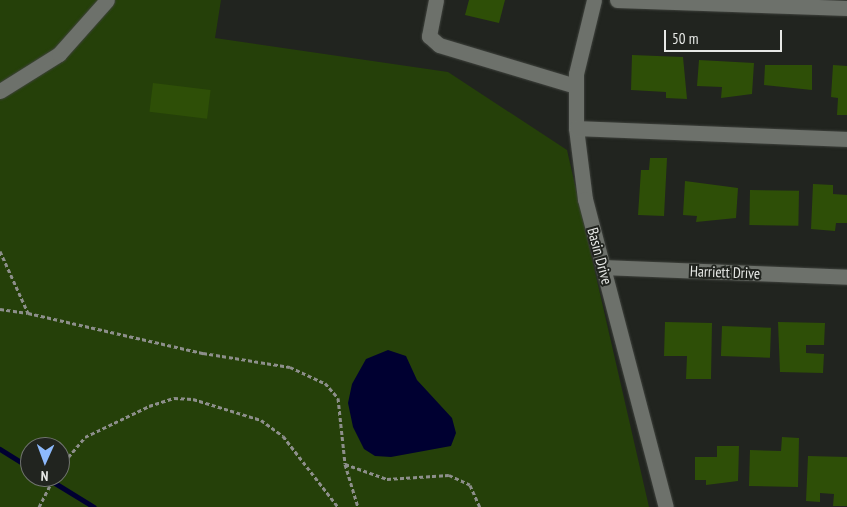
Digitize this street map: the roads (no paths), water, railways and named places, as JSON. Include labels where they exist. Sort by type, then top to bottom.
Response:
[{"type":"street","points":[[0,91],[59,54],[107,0]]},
{"type":"street","points":[[436,0],[429,36],[439,45],[576,86]]},
{"type":"street","name":"Basin Drive","points":[[594,0],[576,86],[576,128],[585,199],[666,507]]},
{"type":"street","points":[[617,0],[847,8]]},
{"type":"street","points":[[576,128],[847,139]]},
{"type":"street","name":"Harriett Drive","points":[[603,267],[847,277]]},
{"type":"waterway","points":[[0,449],[20,462]]},
{"type":"waterway","points":[[61,487],[94,507]]}]
